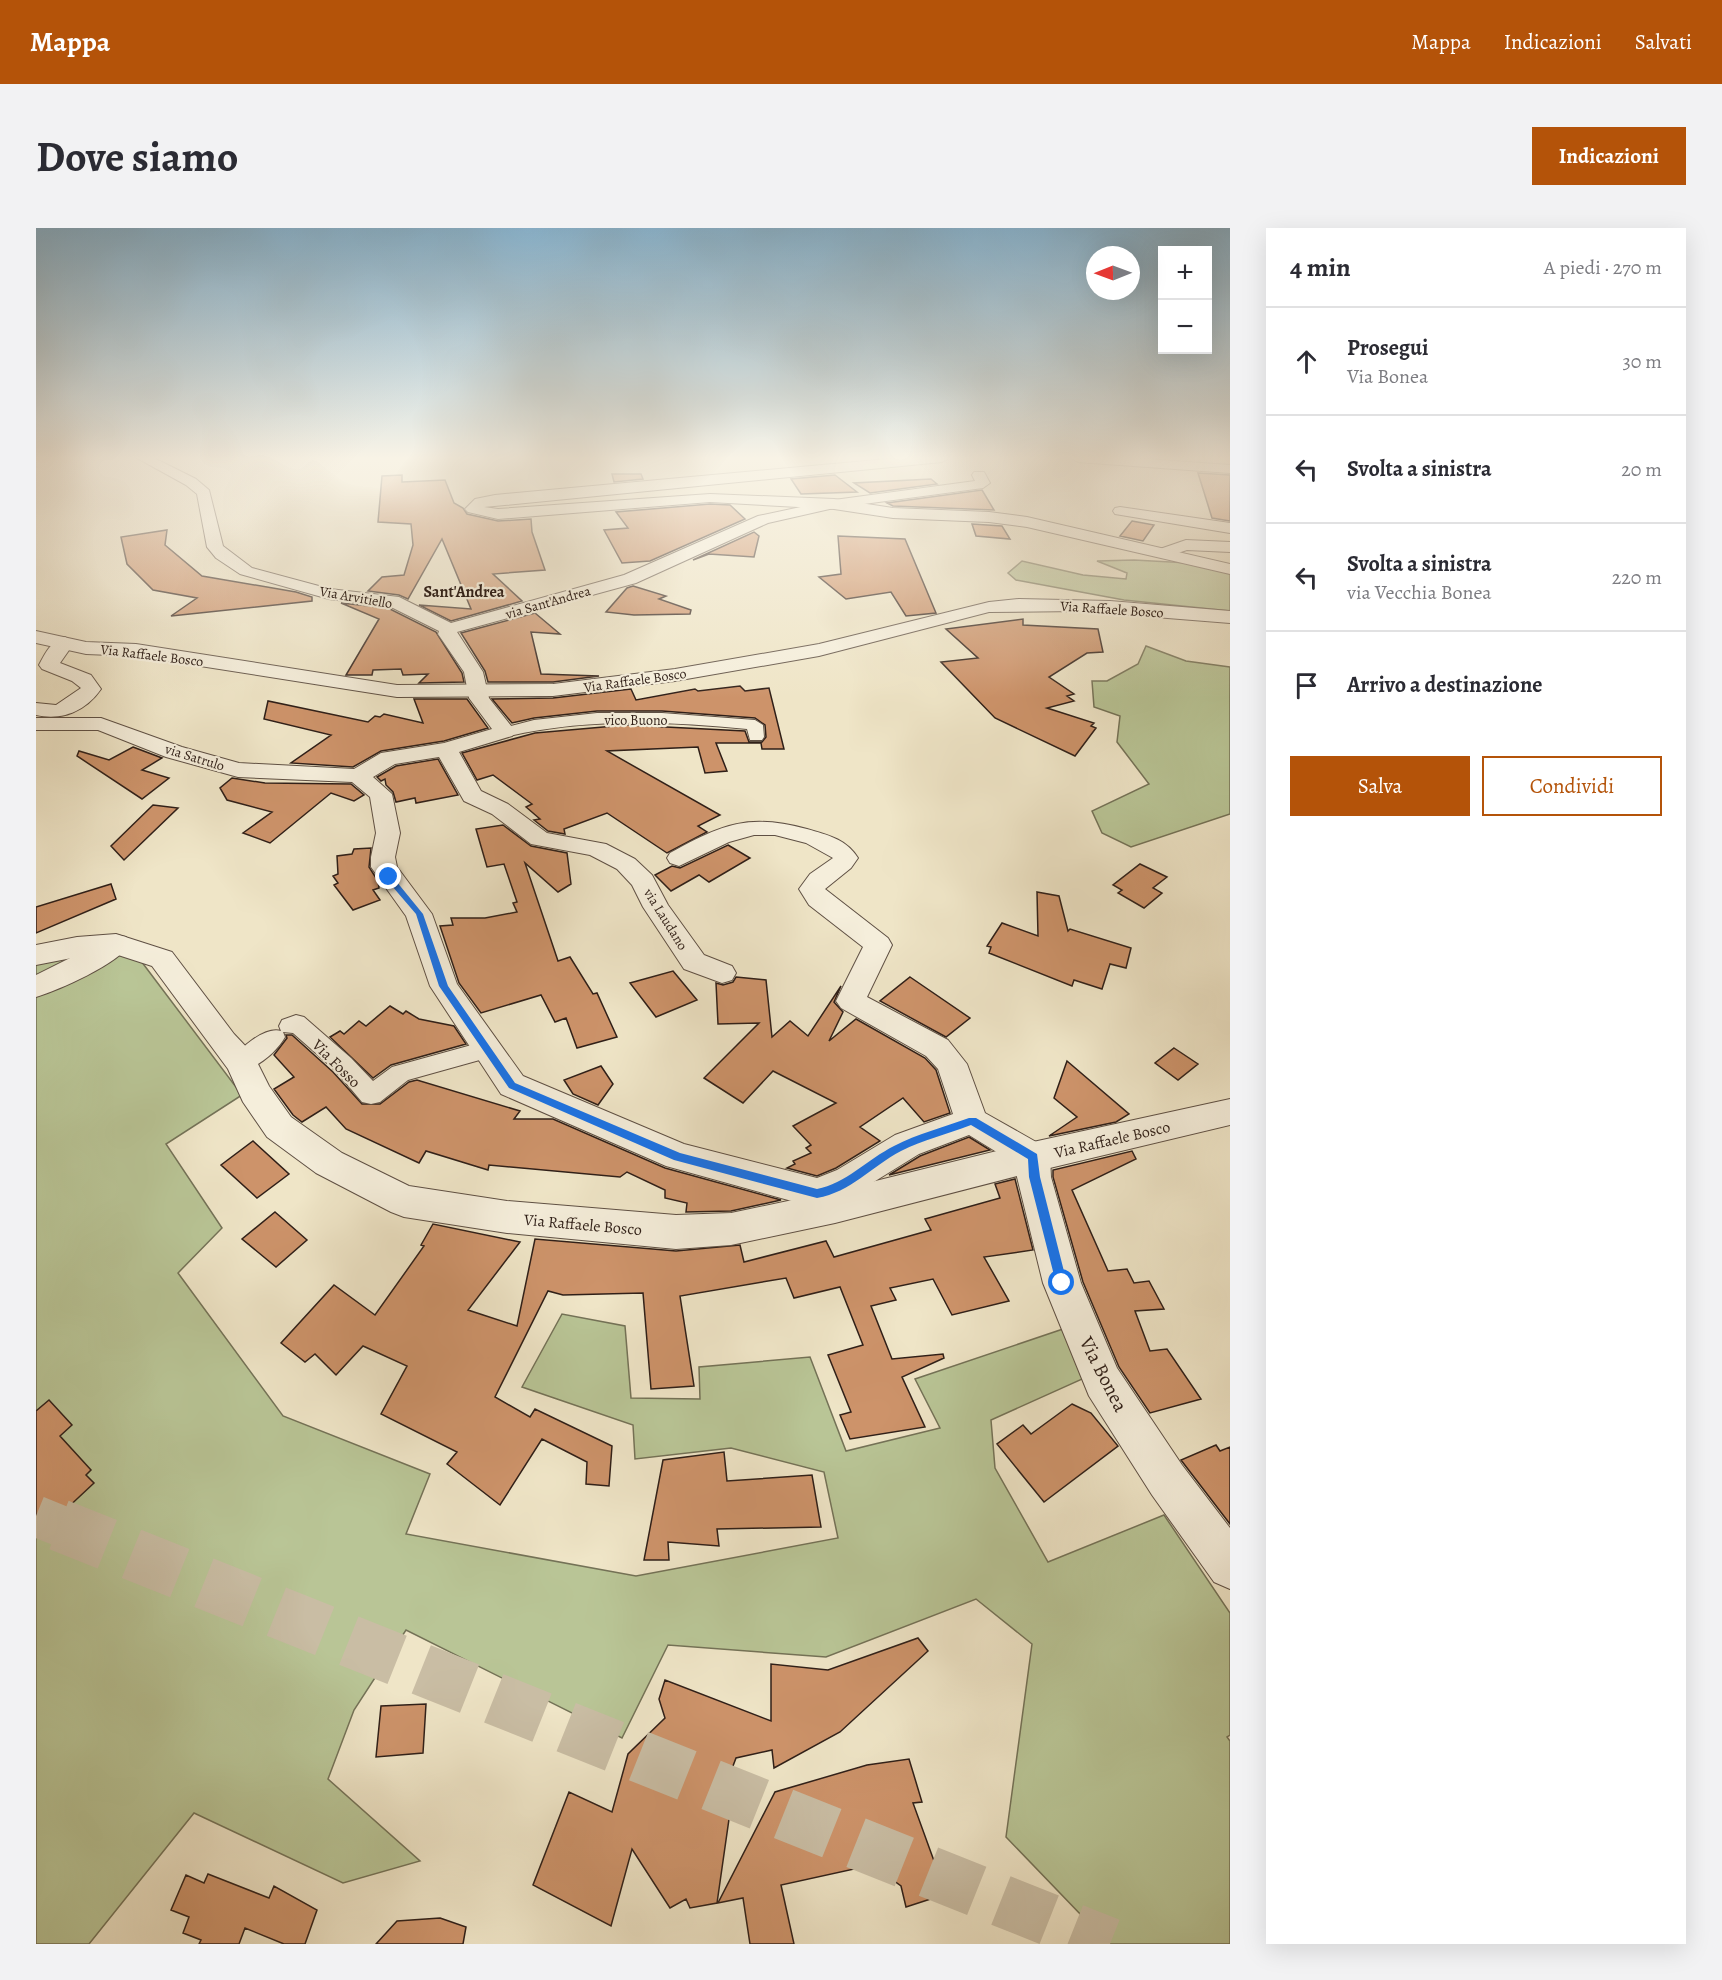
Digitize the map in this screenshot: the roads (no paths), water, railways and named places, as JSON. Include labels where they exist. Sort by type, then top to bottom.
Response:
[{"type":"street","name":"Via Arvitiello","points":[[213,538],[215,547],[222,555],[246,571],[329,594],[393,601],[448,630]]},
{"type":"street","name":"via Sant'Andrea","points":[[448,630],[630,579],[721,538]]},
{"type":"street","points":[[1098,538],[1230,569]]},
{"type":"street","points":[[1163,553],[1186,546],[1230,547]]},
{"type":"street","name":"Via Raffaele Bosco","points":[[36,637],[86,648],[136,650],[385,690],[480,691],[563,689],[675,675],[819,650],[966,611],[1006,605],[1083,606],[1230,617]]},
{"type":"street","points":[[448,630],[447,634],[467,662],[480,691],[478,698],[505,732],[446,749],[389,758],[358,776],[381,794],[388,833],[383,857],[384,867],[389,877],[419,914],[444,986],[512,1085],[549,1103],[678,1156],[817,1193],[835,1190],[876,1160],[900,1147],[972,1120]]},
{"type":"street","points":[[36,708],[45,712],[60,711],[83,700],[91,689],[88,682],[79,676],[49,665],[55,652],[64,643]]},
{"type":"street","name":"vico Buono","points":[[505,732],[567,721],[645,718],[755,725],[756,737]]},
{"type":"street","name":"via Satrulo","points":[[36,724],[101,724],[183,755],[238,770],[358,776]]},
{"type":"street","name":"via Laudano","points":[[446,749],[472,796],[508,814],[540,839],[597,849],[626,864],[643,881],[656,907],[694,962],[722,973]]},
{"type":"street","points":[[679,858],[715,837],[749,828],[767,827],[823,840],[840,850],[846,858],[840,868],[815,881],[812,889],[818,898],[878,945],[851,1001],[937,1047],[952,1064],[972,1120],[1033,1157]]},
{"type":"street","points":[[36,987],[85,963],[116,944]]},
{"type":"street","name":"Via Raffaele Bosco","points":[[36,954],[116,944],[162,959],[223,1042],[242,1063],[255,1093],[279,1127],[329,1163],[404,1201],[507,1217],[676,1232],[731,1229],[835,1207],[1033,1157],[1230,1112]]},
{"type":"street","name":"Via Fosso","points":[[242,1063],[296,1023],[324,1050],[343,1064],[371,1095],[400,1073],[486,1050]]},
{"type":"street","name":"Via Bonea","points":[[1033,1157],[1034,1177],[1062,1283],[1103,1382],[1167,1480],[1230,1566]]},
{"type":"tunnel","points":[[36,1516],[63,1527]]},
{"type":"tunnel","points":[[59,1525],[1110,1944]]},
{"type":"district","name":"Sant'Andrea","points":[[464,591]]}]
